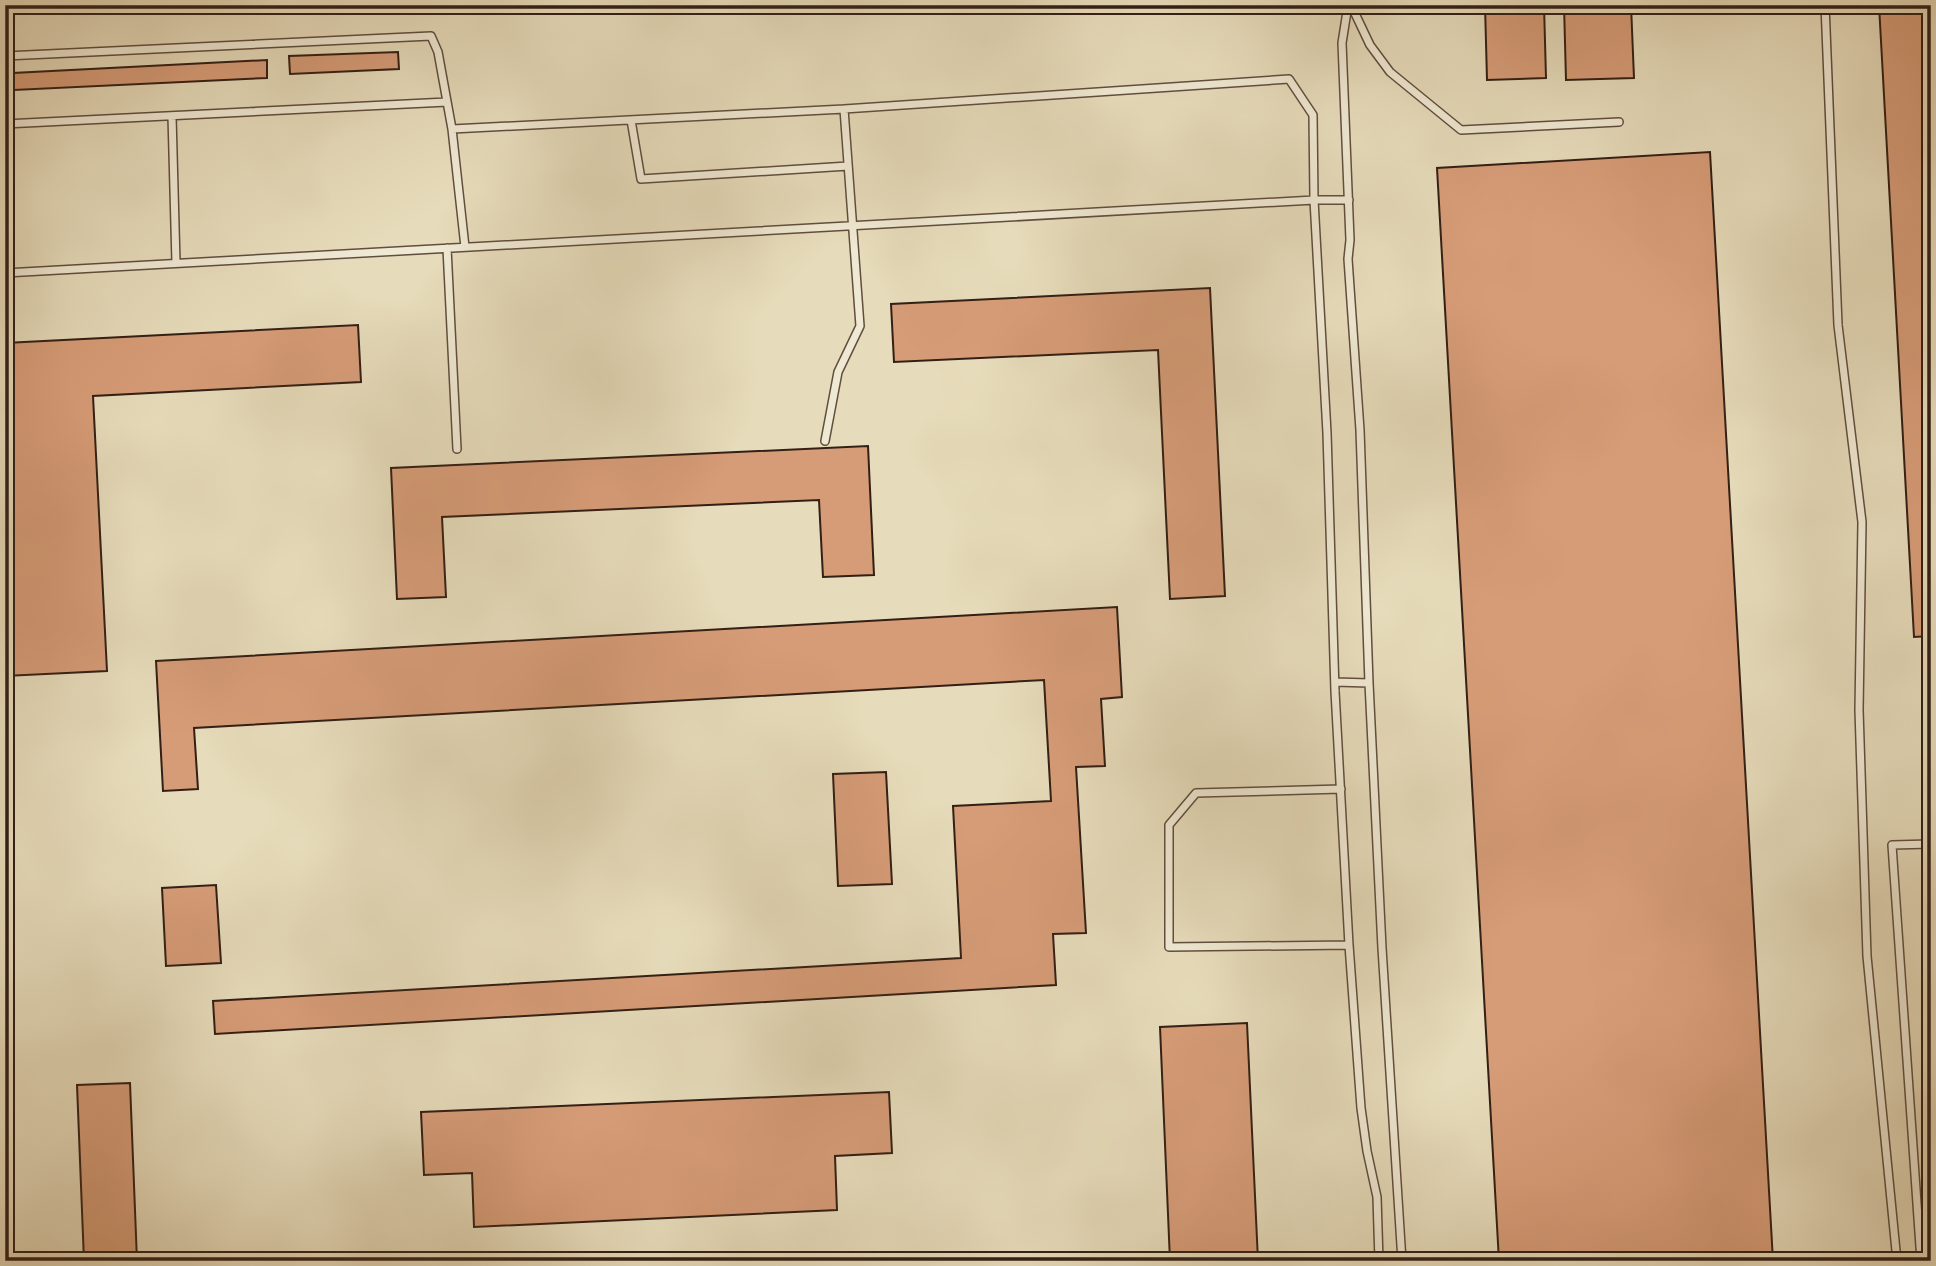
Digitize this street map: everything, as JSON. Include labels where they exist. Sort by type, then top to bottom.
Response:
[{"type":"lane","points":[[1349,5],[1370,45],[1390,72],[1461,130],[1619,122]]},
{"type":"lane","points":[[1349,5],[1342,43],[1349,200],[1348,259],[1360,430],[1382,948],[1402,1261]]},
{"type":"lane","points":[[1825,5],[1838,325],[1862,522],[1859,710],[1867,956],[1897,1261]]},
{"type":"lane","points":[[5,56],[431,36],[438,52],[452,129],[465,247]]},
{"type":"lane","points":[[452,129],[844,109],[1290,79],[1313,114],[1314,200],[1349,945],[1361,1108],[1377,1197],[1379,1261]]},
{"type":"lane","points":[[5,124],[447,102]]},
{"type":"lane","points":[[825,441],[838,372],[860,326],[844,109]]},
{"type":"lane","points":[[172,116],[176,263]]},
{"type":"lane","points":[[631,120],[641,179],[848,166]]},
{"type":"lane","points":[[5,273],[1349,200]]},
{"type":"lane","points":[[447,248],[457,449]]},
{"type":"lane","points":[[1335,682],[1369,683]]},
{"type":"lane","points":[[1341,789],[1196,793],[1168,825],[1169,947],[1349,945]]},
{"type":"lane","points":[[1921,1261],[1892,845],[1931,844]]},
{"type":"lane","points":[[5,1251],[6,1261]]},
{"type":"building","points":[[1485,5],[1544,5],[1546,78],[1487,80]]},
{"type":"building","points":[[1564,5],[1631,5],[1634,78],[1566,80]]},
{"type":"building","points":[[1879,5],[1931,5],[1931,636],[1914,637]]},
{"type":"building","points":[[398,52],[399,69],[290,74],[289,56]]},
{"type":"building","points":[[267,60],[267,78],[14,90],[13,73]]},
{"type":"building","points":[[1710,152],[1773,1261],[1499,1261],[1437,168]]},
{"type":"building","points":[[1210,288],[1225,596],[1170,599],[1158,350],[894,362],[891,304]]},
{"type":"building","points":[[358,325],[361,382],[93,396],[107,671],[5,676],[5,343]]},
{"type":"building","points":[[868,446],[874,575],[823,577],[819,500],[442,517],[446,597],[397,599],[391,468]]},
{"type":"building","points":[[1117,607],[1122,697],[1101,699],[1105,766],[1076,767],[1086,933],[1053,934],[1056,985],[215,1034],[213,1001],[961,958],[953,806],[1051,801],[1044,680],[194,728],[198,789],[163,791],[156,661]]},
{"type":"building","points":[[886,772],[892,884],[838,886],[833,774]]},
{"type":"building","points":[[216,885],[221,963],[166,966],[162,888]]},
{"type":"building","points":[[1247,1023],[1258,1261],[1170,1261],[1160,1027]]},
{"type":"building","points":[[130,1083],[137,1261],[84,1261],[77,1085]]},
{"type":"building","points":[[889,1092],[892,1153],[835,1156],[837,1210],[474,1227],[472,1173],[424,1175],[421,1112]]}]
